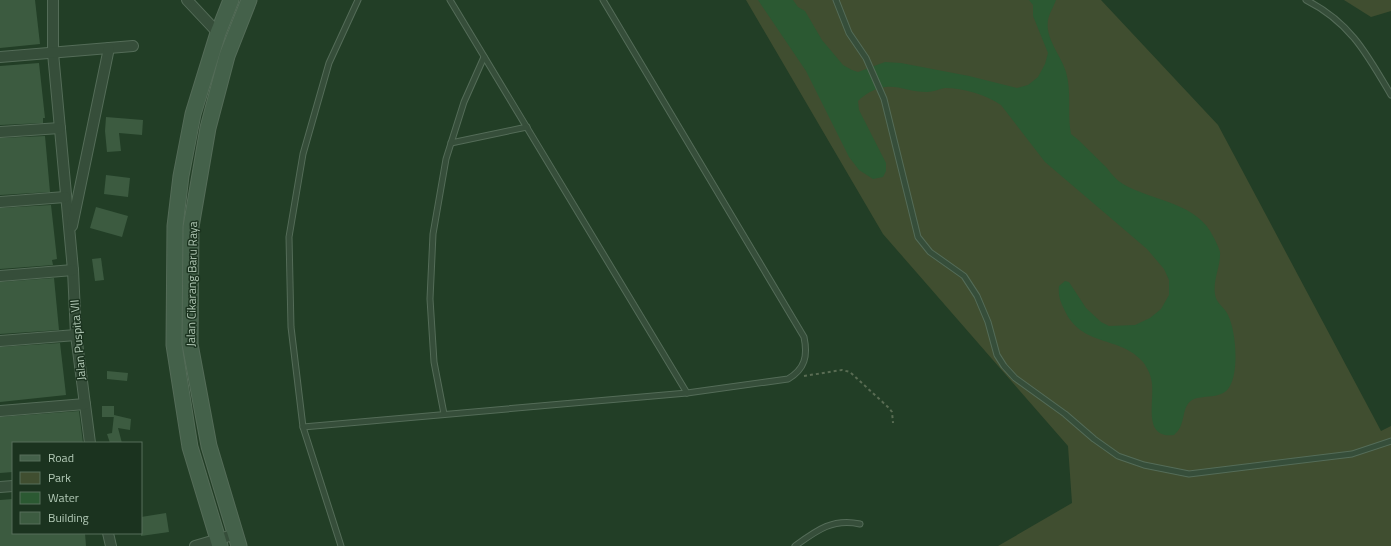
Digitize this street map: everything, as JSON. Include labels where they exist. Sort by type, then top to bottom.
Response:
[{"type":"main road","name":"Jalan Cikarang Baru Raya","points":[[219,543],[207,508],[190,447],[174,345],[175,226],[181,176],[193,114],[218,33],[231,0]]},
{"type":"main road","name":"Jalan Cikarang Baru Raya","points":[[237,540],[209,446],[190,344],[192,227],[208,128],[227,56],[249,0]]},
{"type":"main road","points":[[207,508],[218,511],[227,507]]},
{"type":"street","name":"Jalan Puspita VII","points":[[53,0],[53,53],[65,197],[73,270],[76,335],[90,442]]},
{"type":"street","points":[[187,0],[218,33]]},
{"type":"street","points":[[0,57],[133,46]]},
{"type":"street","name":"Jalan Puspita VII","points":[[70,236],[109,48]]},
{"type":"street","points":[[0,132],[60,128]]},
{"type":"street","points":[[0,202],[65,197]]},
{"type":"street","points":[[0,276],[73,270]]},
{"type":"street","points":[[0,341],[76,335]]},
{"type":"street","points":[[0,411],[85,404]]},
{"type":"street","points":[[0,487],[12,486]]},
{"type":"street","points":[[108,534],[111,546]]},
{"type":"street","points":[[195,546],[237,540]]},
{"type":"lane","points":[[341,546],[303,427],[291,327],[289,237],[303,154],[329,63],[358,0]]},
{"type":"lane","points":[[450,0],[687,393]]},
{"type":"lane","points":[[303,427],[687,393],[788,379],[798,373],[804,364],[806,349],[804,337],[603,0]]},
{"type":"lane","points":[[836,0],[848,33],[866,58],[884,99],[918,237],[930,252],[964,276],[977,296],[988,322],[997,355],[1004,366],[1015,378],[1118,456],[1144,466],[1189,474],[1346,455],[1376,447],[1391,441]]},
{"type":"lane","points":[[1306,0],[1318,6],[1346,28],[1366,51],[1391,94]]},
{"type":"lane","points":[[444,414],[434,362],[430,298],[433,234],[446,159],[464,102],[484,57]]},
{"type":"lane","points":[[451,143],[527,127]]},
{"type":"lane","points":[[795,546],[814,533],[833,524],[848,521],[860,524]]},
{"type":"path","points":[[788,379],[842,370],[850,372],[889,408],[892,412],[893,423]]},
{"type":"green space","points":[[746,0],[1101,0],[1218,125],[1381,431],[1391,426],[1391,546],[998,546],[1072,503],[1068,446],[883,234]]},
{"type":"green space","points":[[1344,0],[1391,0],[1391,11],[1371,17]]},
{"type":"water","points":[[758,0],[793,0],[798,7],[805,11],[822,40],[843,65],[852,70],[858,72],[885,62],[901,63],[969,76],[1017,88],[1028,85],[1038,77],[1045,64],[1048,53],[1033,16],[1033,5],[1029,0],[1056,0],[1048,20],[1048,27],[1051,40],[1064,66],[1068,80],[1071,134],[1085,146],[1120,182],[1135,190],[1174,204],[1186,210],[1207,226],[1214,238],[1220,252],[1215,281],[1216,298],[1227,313],[1231,322],[1235,340],[1235,370],[1233,379],[1227,390],[1219,395],[1190,401],[1186,407],[1180,428],[1174,435],[1164,435],[1158,432],[1154,426],[1152,418],[1152,381],[1143,362],[1134,354],[1123,348],[1090,336],[1080,330],[1071,321],[1064,309],[1060,301],[1059,292],[1059,286],[1065,281],[1069,282],[1086,308],[1101,322],[1109,326],[1135,325],[1150,318],[1161,309],[1169,295],[1169,280],[1164,269],[1147,249],[1045,162],[1001,105],[982,95],[967,91],[945,88],[932,92],[919,92],[885,87],[870,92],[859,100],[859,110],[886,163],[886,171],[883,177],[873,179],[859,170],[849,157],[806,71]]},
{"type":"building","points":[[0,0],[35,0],[40,44],[0,48]]},
{"type":"building","points":[[39,63],[45,118],[43,118],[43,123],[0,125],[0,66]]},
{"type":"building","points":[[106,117],[143,120],[142,135],[119,133],[121,151],[107,152],[105,131]]},
{"type":"building","points":[[45,136],[50,192],[0,195],[0,138]]},
{"type":"building","points":[[106,175],[130,178],[128,197],[104,194]]},
{"type":"building","points":[[51,205],[57,259],[52,260],[53,265],[0,269],[0,208]]},
{"type":"building","points":[[96,207],[128,216],[122,237],[90,228]]},
{"type":"building","points":[[101,258],[104,280],[95,281],[92,259]]},
{"type":"building","points":[[54,278],[59,330],[0,334],[0,282]]},
{"type":"building","points":[[60,343],[66,395],[0,402],[0,347]]},
{"type":"building","points":[[107,371],[128,373],[127,381],[107,379]]},
{"type":"building","points":[[102,406],[114,406],[114,417],[102,417]]},
{"type":"building","points":[[79,411],[83,442],[12,442],[12,472],[0,473],[0,417]]},
{"type":"building","points":[[114,415],[131,419],[130,430],[118,428],[122,442],[110,442],[107,434],[112,433]]},
{"type":"building","points":[[12,499],[12,534],[85,534],[86,546],[0,546],[0,500]]},
{"type":"building","points":[[166,513],[169,532],[141,536],[142,517]]}]
